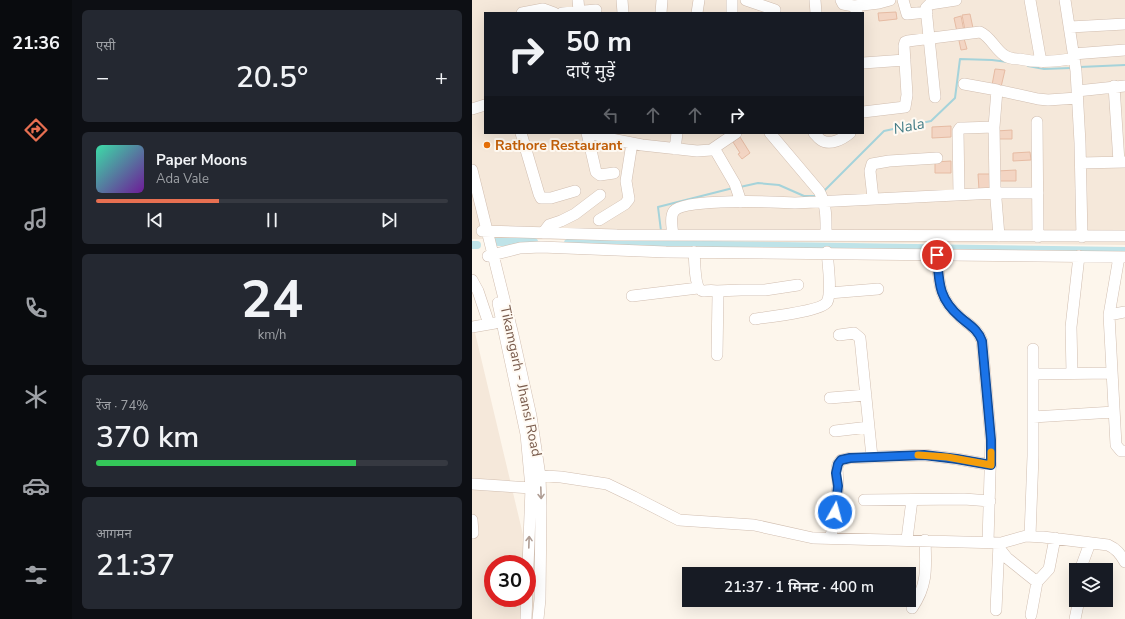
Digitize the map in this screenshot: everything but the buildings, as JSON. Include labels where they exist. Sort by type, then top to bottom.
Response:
[{"type":"street","points":[[578,0],[580,11]]},
{"type":"street","points":[[622,0],[623,12]]},
{"type":"street","points":[[661,12],[662,0]]},
{"type":"street","points":[[697,12],[698,0]]},
{"type":"street","points":[[732,0],[732,12]]},
{"type":"street","points":[[746,0],[776,8]]},
{"type":"street","points":[[815,0],[816,12]]},
{"type":"street","points":[[840,0],[843,4],[856,10],[890,0]]},
{"type":"street","points":[[903,0],[908,14],[927,12]]},
{"type":"street","points":[[935,97],[926,8],[930,4],[956,0]]},
{"type":"street","points":[[1030,0],[1041,62]]},
{"type":"street","points":[[1065,0],[1070,28],[1077,95],[1081,163],[1082,237]]},
{"type":"street","points":[[571,12],[596,10]]},
{"type":"street","points":[[533,12],[544,11]]},
{"type":"street","points":[[1070,28],[1125,24]]},
{"type":"street","points":[[864,112],[905,107],[907,95],[905,42],[929,37],[980,32],[983,33],[998,50],[1008,58],[1041,62],[1074,61],[1125,50]]},
{"type":"street","points":[[864,63],[905,60]]},
{"type":"street","points":[[964,84],[1048,100],[1120,86],[1122,162],[1081,163]]},
{"type":"street","points":[[998,90],[994,127],[999,236]]},
{"type":"street","points":[[472,109],[484,106]]},
{"type":"street","points":[[1037,122],[1038,237]]},
{"type":"street","points":[[960,195],[958,131],[960,128],[994,127]]},
{"type":"street","points":[[521,134],[541,198],[551,198],[575,191]]},
{"type":"street","points":[[587,134],[596,172],[600,175],[614,173]]},
{"type":"street","points":[[675,149],[677,134]]},
{"type":"street","points":[[604,135],[632,143],[675,149],[707,151],[720,141],[734,134]]},
{"type":"street","points":[[772,134],[822,197],[826,211],[826,235]]},
{"type":"street","points":[[815,134],[821,140],[828,143],[840,140],[849,134]]},
{"type":"street","points":[[720,141],[738,193]]},
{"type":"street","points":[[599,220],[625,204],[629,199],[626,181],[632,143]]},
{"type":"street","points":[[873,198],[870,171],[872,164],[889,161],[937,158]]},
{"type":"street","points":[[472,170],[501,322],[535,476],[531,488],[527,614]]},
{"type":"street","points":[[665,235],[673,212],[676,209],[688,204],[703,203],[738,193],[776,202],[795,203],[822,197],[873,198],[996,193],[1038,193]]},
{"type":"street","points":[[472,194],[485,235]]},
{"type":"street","points":[[543,233],[549,225],[575,214],[600,196]]},
{"type":"street","points":[[485,235],[543,233],[1038,237],[1125,236]]},
{"type":"street","points":[[489,253],[520,248],[541,247],[694,252],[827,252],[1122,257],[1109,315],[1116,445],[1121,451],[1125,451]]},
{"type":"street","points":[[694,252],[696,282],[698,288]]},
{"type":"street","points":[[755,319],[824,306],[828,301],[829,293],[827,252]]},
{"type":"street","name":"Tikamgarh - Jhansi Road","points":[[489,253],[532,416],[535,476],[541,506],[540,599],[538,619]]},
{"type":"street","points":[[937,255],[940,289],[943,296],[952,309],[972,325],[982,341],[991,440],[990,501],[995,544],[996,610]]},
{"type":"street","points":[[1072,373],[1071,327],[1079,256]]},
{"type":"street","points":[[472,280],[478,291],[489,324]]},
{"type":"street","points":[[632,296],[698,288],[702,291],[761,290],[798,285]]},
{"type":"street","points":[[829,293],[878,289]]},
{"type":"street","points":[[716,291],[718,299],[717,355]]},
{"type":"street","points":[[1109,315],[1125,312]]},
{"type":"street","points":[[472,327],[501,322]]},
{"type":"street","points":[[839,335],[854,333],[860,338],[872,457]]},
{"type":"street","points":[[1030,536],[1033,456],[1032,349]]},
{"type":"street","points":[[1032,374],[1112,372]]},
{"type":"street","points":[[830,398],[866,395]]},
{"type":"street","points":[[1033,417],[1114,412]]},
{"type":"street","points":[[835,431],[869,427]]},
{"type":"street","points":[[831,538],[838,486],[836,473],[838,464],[841,460],[850,458],[924,455],[991,465]]},
{"type":"street","points":[[535,476],[561,477],[607,484],[634,496],[679,520],[754,525],[813,538],[907,539],[995,544],[1023,536],[1055,538],[1114,548],[1118,551],[1125,562]]},
{"type":"street","points":[[472,484],[531,488]]},
{"type":"street","points":[[864,500],[964,499],[990,501]]},
{"type":"street","points":[[907,539],[912,500]]},
{"type":"street","points":[[472,520],[473,533]]},
{"type":"street","points":[[1031,615],[1037,582],[1048,569],[1055,538]]},
{"type":"street","points":[[912,608],[918,600],[924,581],[926,569],[925,540]]},
{"type":"street","points":[[1083,563],[1090,543]]},
{"type":"street","points":[[995,544],[1007,558],[1037,582]]},
{"type":"street","points":[[1075,619],[1078,607]]},
{"type":"shaded area","points":[[472,0],[1125,0],[1125,245],[472,239]]},
{"type":"shaded area","points":[[472,320],[528,555],[484,555],[484,607],[536,607],[536,590],[543,619],[472,619]]},
{"type":"waterway","name":"Nala","points":[[823,192],[884,131],[931,121],[955,98],[960,59],[1008,62]]},
{"type":"waterway","name":"Nala","points":[[1080,67],[1125,65]]},
{"type":"waterway","name":"Nala","points":[[1028,66],[1044,69],[1071,68]]},
{"type":"waterway","name":"Nala","points":[[740,187],[758,183],[779,185],[804,196],[816,196]]},
{"type":"waterway","name":"Nala","points":[[661,231],[658,207],[733,188]]},
{"type":"waterway","points":[[492,242],[534,242]]},
{"type":"waterway","points":[[568,243],[1125,251]]},
{"type":"waterway","points":[[472,245],[477,245]]},
{"type":"slow traffic","points":[[918,455],[947,457],[991,465],[991,452]]},
{"type":"place","name":"Rathore Restaurant","points":[[487,145]]},
{"type":"route","points":[[835,512],[838,486],[836,473],[838,464],[841,460],[850,458],[924,455],[991,465],[991,440],[982,341],[972,325],[961,318],[952,309],[943,296],[940,289],[937,255]]}]
